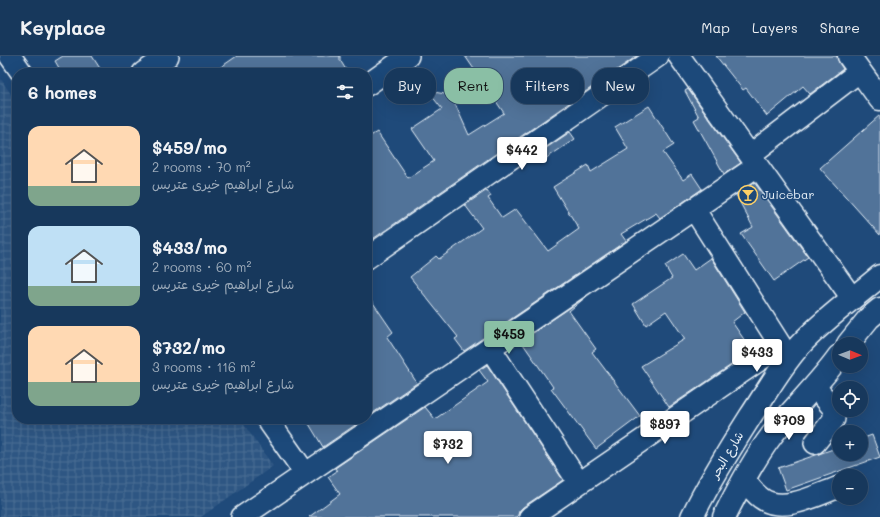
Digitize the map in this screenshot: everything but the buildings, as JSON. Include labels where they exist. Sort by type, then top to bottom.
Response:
[{"type":"main road","points":[[854,64],[880,99]]},
{"type":"main road","name":"شارع البحر","points":[[692,517],[731,446],[773,380],[784,352],[813,332],[880,276]]},
{"type":"main road","points":[[854,337],[880,309]]},
{"type":"main road","points":[[813,332],[822,334],[832,340]]},
{"type":"main road","points":[[724,517],[756,458],[771,437],[832,365]]},
{"type":"main road","points":[[773,380],[776,389],[782,396],[791,401],[808,394]]},
{"type":"street","points":[[10,56],[18,68]]},
{"type":"street","points":[[150,68],[168,56]]},
{"type":"street","points":[[372,81],[408,56]]},
{"type":"street","points":[[372,255],[658,56]]},
{"type":"street","points":[[680,56],[852,298]]},
{"type":"street","points":[[242,517],[694,209],[754,161],[854,64]]},
{"type":"street","points":[[530,517],[784,352],[694,209]]},
{"type":"street","points":[[490,348],[579,484]]},
{"type":"street","points":[[808,394],[834,409],[834,419],[830,426],[815,443]]},
{"type":"street","points":[[270,424],[305,474]]},
{"type":"street","points":[[744,479],[751,489],[762,499],[775,504],[789,504],[832,489]]},
{"type":"shaded area","points":[[0,78],[12,96],[12,424],[244,424],[273,466],[201,517],[0,517]]},
{"type":"place","name":"Juicebar","points":[[748,195]]}]
